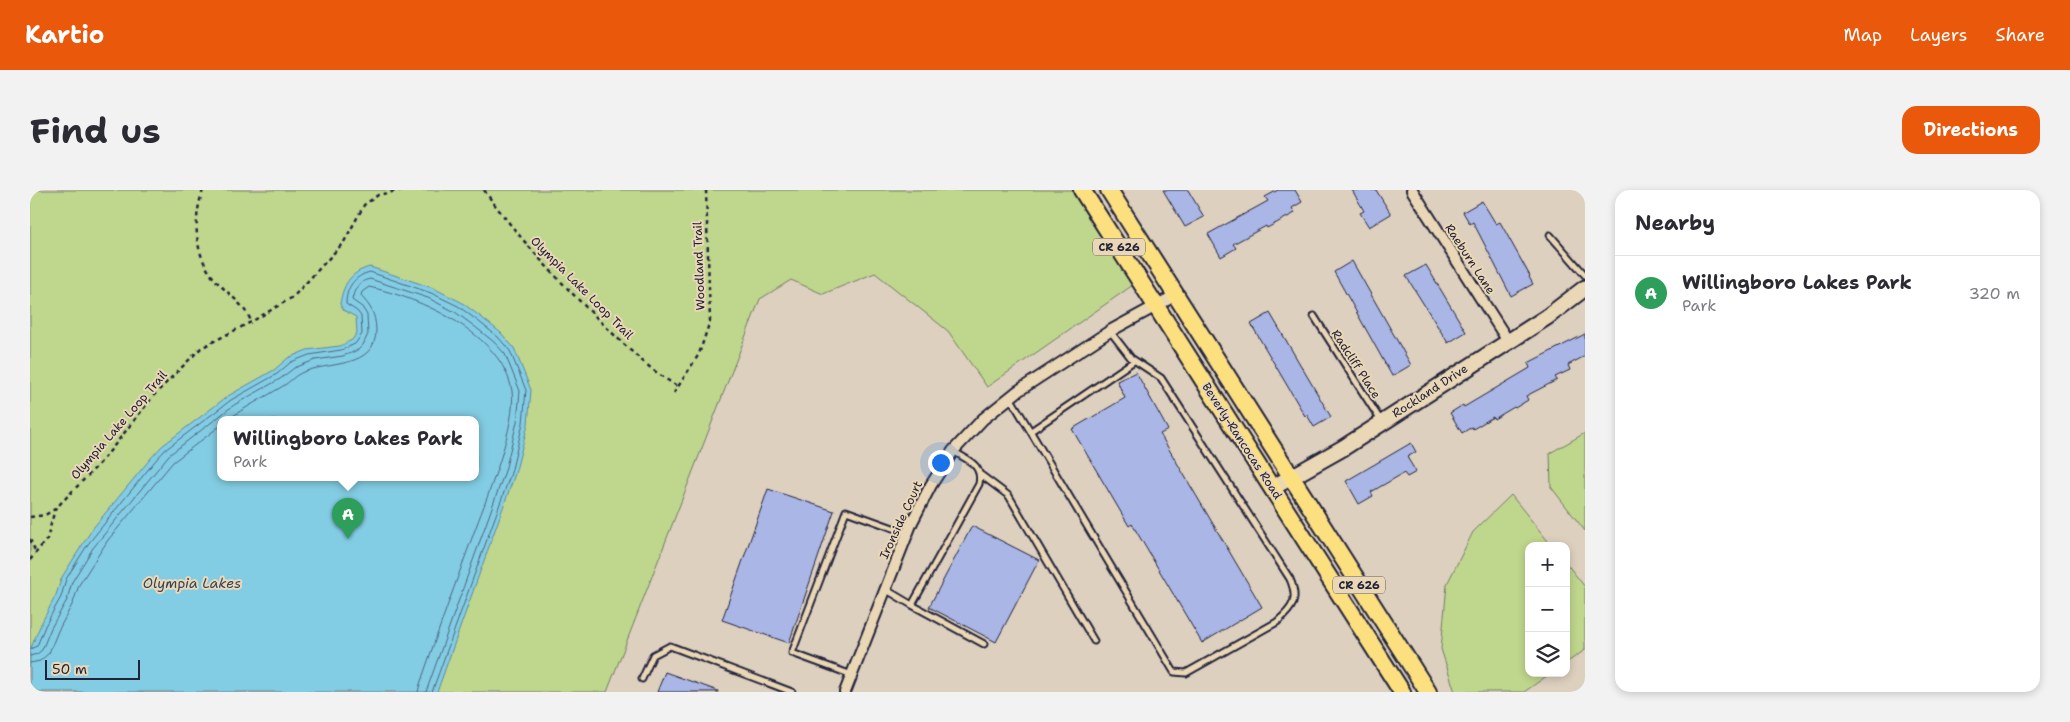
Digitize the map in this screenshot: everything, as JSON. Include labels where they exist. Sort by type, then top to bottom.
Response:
[{"type":"main road","name":"Beverly-Rancocas Road","points":[[1082,190],[1402,692]]},
{"type":"main road","name":"Beverly-Rancocas Road","points":[[1109,190],[1428,692]]},
{"type":"street","name":"Raeburn Lane","points":[[1412,190],[1435,229],[1472,282],[1508,341]]},
{"type":"street","name":"Rockland Drive","points":[[1272,488],[1343,448],[1546,317],[1585,288]]},
{"type":"street","name":"Ironside Court","points":[[845,692],[907,534],[931,485],[953,451],[983,419],[1010,396],[1110,331],[1176,295]]},
{"type":"lane","points":[[1550,235],[1585,275]]},
{"type":"lane","name":"Radcliff Place","points":[[1314,316],[1381,422]]},
{"type":"lane","points":[[1010,396],[1174,672],[1186,673],[1277,622],[1287,613],[1295,601],[1295,590],[1290,580],[1161,378],[1134,361],[1110,331]]},
{"type":"lane","points":[[1031,431],[1134,361]]},
{"type":"lane","points":[[953,451],[976,466],[981,475],[1009,496],[1094,641]]},
{"type":"lane","points":[[912,605],[979,484],[981,475]]},
{"type":"lane","points":[[852,675],[792,653],[846,511],[907,534]]},
{"type":"lane","points":[[885,589],[984,644]]},
{"type":"lane","points":[[642,679],[653,654],[670,646],[792,692]]},
{"type":"path","points":[[203,190],[196,226],[202,257],[209,274],[242,305],[252,322]]},
{"type":"path","name":"Olympia Lake Loop Trail","points":[[30,560],[47,539],[55,509],[102,461],[155,394],[201,348],[252,322],[293,297],[344,242],[364,205],[378,195],[401,190]]},
{"type":"path","name":"Olympia Lake Loop Trail","points":[[484,190],[523,242],[559,282],[658,375],[679,387]]},
{"type":"path","name":"Woodland Trail","points":[[674,393],[699,354],[710,321],[706,190]]},
{"type":"path","points":[[30,518],[55,509]]},
{"type":"path","points":[[30,540],[36,554]]},
{"type":"green space","points":[[30,190],[1074,190],[1133,285],[987,387],[948,331],[875,273],[823,294],[791,280],[760,299],[607,692],[30,692]]},
{"type":"green space","points":[[1585,433],[1585,531],[1551,487],[1550,453]]},
{"type":"green space","points":[[1511,495],[1549,542],[1525,542],[1525,677],[1545,677],[1524,692],[1455,692],[1441,649],[1447,584],[1473,532]]},
{"type":"green space","points":[[1570,568],[1585,587],[1585,650],[1570,660]]},
{"type":"water","name":"Olympia Lakes","points":[[370,267],[433,288],[461,302],[501,333],[514,348],[531,390],[528,424],[515,474],[437,692],[30,692],[30,650],[56,595],[62,577],[93,528],[162,446],[228,396],[274,370],[288,358],[307,350],[340,346],[352,340],[357,333],[356,317],[343,310],[340,304],[346,285],[357,272]]},
{"type":"building","points":[[1163,190],[1188,190],[1204,217],[1185,227]]},
{"type":"building","points":[[1278,190],[1295,190],[1302,202],[1292,208],[1295,213],[1233,244],[1236,248],[1221,257],[1208,234],[1268,201],[1265,197]]},
{"type":"building","points":[[1352,190],[1376,190],[1391,214],[1369,227],[1360,213],[1364,211]]},
{"type":"building","points":[[1482,201],[1496,224],[1500,222],[1533,284],[1511,296],[1473,222],[1470,224],[1463,212]]},
{"type":"building","points":[[1352,261],[1411,365],[1392,376],[1334,272]]},
{"type":"building","points":[[1426,265],[1466,332],[1448,343],[1406,276]]},
{"type":"building","points":[[1270,313],[1331,417],[1314,427],[1307,415],[1305,416],[1251,324]]},
{"type":"building","points":[[1585,334],[1585,356],[1568,365],[1570,370],[1555,377],[1557,380],[1526,396],[1528,400],[1515,408],[1462,433],[1450,413],[1463,405],[1464,407],[1530,368],[1528,363]]},
{"type":"building","points":[[1136,372],[1168,430],[1160,434],[1262,607],[1202,643],[1132,524],[1129,526],[1072,429],[1125,398],[1117,381]]},
{"type":"building","points":[[1411,443],[1416,452],[1407,457],[1416,472],[1407,477],[1404,473],[1371,492],[1373,496],[1359,504],[1346,481]]},
{"type":"building","points":[[768,489],[834,511],[789,643],[722,620]]},
{"type":"building","points":[[972,526],[1039,560],[996,642],[929,607]]},
{"type":"building","points":[[665,672],[718,691],[718,692],[657,692]]},
{"type":"place","name":"Willingboro Lakes Park","points":[[348,539]]}]
